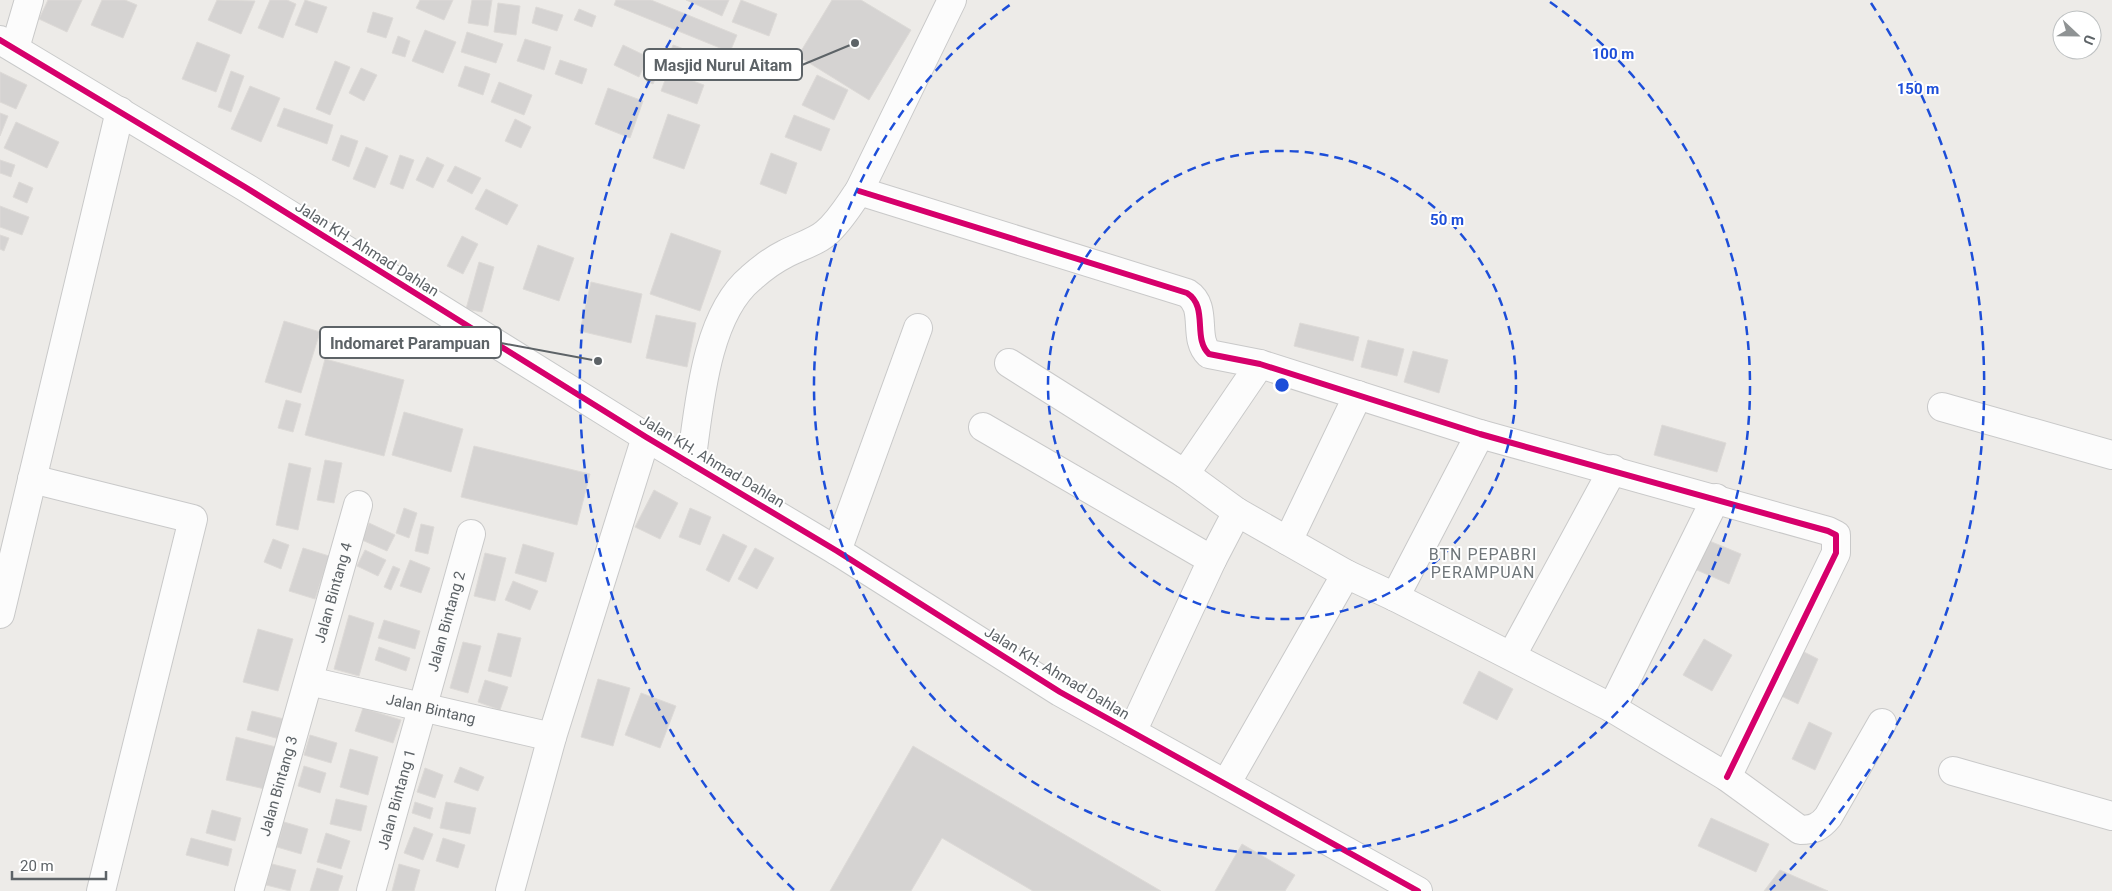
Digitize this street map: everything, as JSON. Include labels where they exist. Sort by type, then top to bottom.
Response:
[{"type":"street","points":[[8,44],[29,0]]},
{"type":"street","points":[[690,464],[700,398],[716,329],[735,296],[750,279],[783,255],[825,234],[840,218],[859,191],[952,0]]},
{"type":"street","name":"Jalan KH. Ahmad Dahlan","points":[[8,44],[120,111],[690,464],[837,551],[1060,692],[1418,891]]},
{"type":"street","points":[[0,614],[120,111]]},
{"type":"street","points":[[859,191],[1187,293],[1194,298],[1198,305],[1202,345],[1209,354],[1260,364],[1480,434],[1716,498],[1828,530],[1836,535],[1836,553],[1727,777]]},
{"type":"street","points":[[837,551],[918,328]]},
{"type":"street","points":[[1009,363],[1185,474],[1237,512],[1346,574],[1512,655],[1612,708],[1727,777],[1800,830],[1810,830],[1821,825],[1828,817],[1882,723]]},
{"type":"street","points":[[1185,474],[1260,364]]},
{"type":"street","points":[[1288,541],[1358,395]]},
{"type":"street","points":[[1942,406],[2112,455]]},
{"type":"street","points":[[983,427],[1212,560]]},
{"type":"street","points":[[1395,597],[1480,434]]},
{"type":"street","points":[[510,891],[552,737],[646,437]]},
{"type":"street","points":[[1512,655],[1613,469]]},
{"type":"street","points":[[32,479],[193,519],[101,891]]},
{"type":"street","points":[[1612,708],[1716,498]]},
{"type":"street","name":"Jalan Bintang 4","points":[[309,681],[358,505]]},
{"type":"street","points":[[1132,732],[1212,560],[1237,512]]},
{"type":"street","name":"Jalan Bintang 2","points":[[424,709],[471,534]]},
{"type":"street","points":[[1226,784],[1346,574]]},
{"type":"street","name":"Jalan Bintang","points":[[309,681],[552,737]]},
{"type":"street","name":"Jalan Bintang 3","points":[[249,891],[309,681]]},
{"type":"street","name":"Jalan Bintang 1","points":[[371,891],[424,709]]},
{"type":"street","points":[[1953,771],[2112,816]]},
{"type":"building","points":[[48,0],[82,0],[67,32],[39,19]]},
{"type":"building","points":[[102,0],[125,0],[137,5],[123,38],[91,25]]},
{"type":"building","points":[[217,0],[255,1],[241,34],[208,20]]},
{"type":"building","points":[[270,0],[287,0],[296,4],[283,38],[258,28]]},
{"type":"building","points":[[305,0],[327,7],[317,33],[295,25]]},
{"type":"building","points":[[420,0],[453,0],[444,20],[416,8]]},
{"type":"building","points":[[472,0],[492,0],[488,26],[468,23]]},
{"type":"building","points":[[616,0],[651,0],[737,35],[730,52],[614,5]]},
{"type":"building","points":[[686,0],[729,0],[722,16]]},
{"type":"building","points":[[741,0],[777,14],[769,36],[732,22]]},
{"type":"building","points":[[832,0],[861,0],[911,30],[869,100],[798,56]]},
{"type":"building","points":[[498,3],[520,6],[516,35],[494,32]]},
{"type":"building","points":[[536,7],[563,15],[557,31],[532,23]]},
{"type":"building","points":[[579,9],[596,16],[592,27],[574,20]]},
{"type":"building","points":[[373,12],[393,18],[386,38],[367,32]]},
{"type":"building","points":[[425,30],[456,42],[443,73],[412,61]]},
{"type":"building","points":[[467,32],[503,44],[496,63],[461,52]]},
{"type":"building","points":[[398,36],[410,41],[405,57],[392,53]]},
{"type":"building","points":[[525,39],[551,47],[544,70],[517,61]]},
{"type":"building","points":[[197,42],[230,55],[216,92],[182,79]]},
{"type":"building","points":[[623,45],[648,57],[639,77],[614,65]]},
{"type":"building","points":[[673,45],[711,59],[706,74],[667,60]]},
{"type":"building","points":[[560,60],[587,69],[582,84],[555,74]]},
{"type":"building","points":[[335,61],[350,67],[330,115],[316,109]]},
{"type":"building","points":[[653,65],[660,68],[653,84],[646,81]]},
{"type":"building","points":[[465,66],[490,74],[483,95],[458,86]]},
{"type":"building","points":[[361,68],[377,75],[364,101],[349,93]]},
{"type":"building","points":[[231,71],[244,76],[231,112],[218,107]]},
{"type":"building","points":[[0,72],[27,85],[16,109],[0,102]]},
{"type":"building","points":[[668,72],[704,85],[697,104],[661,91]]},
{"type":"building","points":[[817,75],[848,90],[834,120],[802,105]]},
{"type":"building","points":[[499,82],[532,95],[524,115],[491,102]]},
{"type":"building","points":[[250,86],[280,98],[261,142],[231,129]]},
{"type":"building","points":[[608,88],[643,101],[630,138],[595,124]]},
{"type":"building","points":[[284,108],[333,125],[327,144],[277,126]]},
{"type":"building","points":[[0,113],[8,116],[0,136]]},
{"type":"building","points":[[668,114],[700,125],[684,169],[653,158]]},
{"type":"building","points":[[794,115],[830,129],[821,151],[785,137]]},
{"type":"building","points":[[515,119],[531,127],[521,148],[505,141]]},
{"type":"building","points":[[16,122],[59,142],[47,168],[4,148]]},
{"type":"building","points":[[341,135],[358,141],[349,167],[332,160]]},
{"type":"building","points":[[366,147],[388,156],[375,188],[353,179]]},
{"type":"building","points":[[771,153],[797,163],[786,194],[760,184]]},
{"type":"building","points":[[400,155],[414,160],[403,189],[390,184]]},
{"type":"building","points":[[427,157],[444,165],[433,188],[416,180]]},
{"type":"building","points":[[0,160],[15,165],[11,177],[0,173]]},
{"type":"building","points":[[455,166],[481,178],[472,194],[447,181]]},
{"type":"building","points":[[19,182],[33,188],[27,203],[13,197]]},
{"type":"building","points":[[486,189],[518,205],[507,225],[475,209]]},
{"type":"building","points":[[0,206],[29,217],[22,235],[0,227]]},
{"type":"building","points":[[671,233],[721,251],[700,311],[650,294]]},
{"type":"building","points":[[0,235],[9,238],[4,251],[0,249]]},
{"type":"building","points":[[462,236],[478,244],[463,274],[447,266]]},
{"type":"building","points":[[538,245],[574,258],[559,301],[523,289]]},
{"type":"building","points":[[479,262],[494,267],[482,312],[466,309]]},
{"type":"building","points":[[591,282],[642,294],[631,343],[580,331]]},
{"type":"building","points":[[656,315],[696,323],[687,367],[646,358]]},
{"type":"building","points":[[284,321],[320,332],[301,393],[265,382]]},
{"type":"building","points":[[1300,323],[1359,337],[1353,361],[1294,346]]},
{"type":"building","points":[[1368,340],[1404,349],[1397,376],[1361,367]]},
{"type":"building","points":[[1413,351],[1448,360],[1439,393],[1404,382]]},
{"type":"building","points":[[325,359],[404,380],[384,456],[305,435]]},
{"type":"building","points":[[286,400],[301,404],[293,432],[278,428]]},
{"type":"building","points":[[404,412],[463,429],[451,472],[392,455]]},
{"type":"building","points":[[1662,425],[1726,443],[1717,472],[1654,455]]},
{"type":"building","points":[[474,446],[590,474],[577,525],[461,497]]},
{"type":"building","points":[[325,460],[342,463],[334,503],[317,500]]},
{"type":"building","points":[[289,463],[311,468],[298,530],[276,525]]},
{"type":"building","points":[[654,490],[678,503],[660,539],[635,527]]},
{"type":"building","points":[[404,508],[417,513],[409,538],[396,533]]},
{"type":"building","points":[[690,508],[711,517],[700,545],[679,537]]},
{"type":"building","points":[[369,523],[395,535],[387,551],[362,540]]},
{"type":"building","points":[[421,524],[434,527],[428,554],[415,551]]},
{"type":"building","points":[[723,534],[747,546],[729,582],[706,570]]},
{"type":"building","points":[[1702,538],[1741,554],[1729,584],[1690,567]]},
{"type":"building","points":[[273,539],[289,545],[281,569],[264,562]]},
{"type":"building","points":[[523,544],[554,553],[546,582],[515,573]]},
{"type":"building","points":[[303,548],[329,556],[315,599],[289,591]]},
{"type":"building","points":[[755,548],[774,558],[757,589],[738,579]]},
{"type":"building","points":[[365,550],[386,560],[378,576],[357,566]]},
{"type":"building","points":[[485,553],[506,558],[495,601],[474,596]]},
{"type":"building","points":[[410,560],[430,568],[421,593],[400,586]]},
{"type":"building","points":[[393,566],[400,569],[391,590],[384,587]]},
{"type":"building","points":[[513,581],[538,591],[530,610],[505,600]]},
{"type":"building","points":[[349,615],[374,623],[359,676],[334,669]]},
{"type":"building","points":[[384,620],[420,631],[415,649],[378,638]]},
{"type":"building","points":[[258,629],[293,639],[278,691],[243,682]]},
{"type":"building","points":[[498,633],[521,638],[511,677],[488,671]]},
{"type":"building","points":[[1704,639],[1732,655],[1712,691],[1683,675]]},
{"type":"building","points":[[463,642],[481,646],[468,693],[450,688]]},
{"type":"building","points":[[379,647],[410,658],[406,671],[375,660]]},
{"type":"building","points":[[1796,648],[1818,659],[1798,704],[1775,693]]},
{"type":"building","points":[[1479,671],[1513,689],[1497,720],[1463,703]]},
{"type":"building","points":[[598,679],[630,688],[613,746],[581,737]]},
{"type":"building","points":[[485,680],[508,687],[500,710],[478,702]]},
{"type":"building","points":[[641,693],[676,706],[660,748],[625,735]]},
{"type":"building","points":[[363,708],[401,720],[393,743],[355,731]]},
{"type":"building","points":[[252,711],[288,720],[283,740],[247,730]]},
{"type":"building","points":[[1809,722],[1832,733],[1815,770],[1792,759]]},
{"type":"building","points":[[310,735],[337,743],[331,763],[304,755]]},
{"type":"building","points":[[236,737],[280,748],[269,790],[226,780]]},
{"type":"building","points":[[913,746],[1161,891],[1033,891],[942,838],[911,891],[830,891]]},
{"type":"building","points":[[350,749],[378,757],[368,795],[340,787]]},
{"type":"building","points":[[304,766],[326,773],[320,793],[298,786]]},
{"type":"building","points":[[460,767],[484,777],[478,791],[454,782]]},
{"type":"building","points":[[425,768],[443,775],[435,798],[417,792]]},
{"type":"building","points":[[336,799],[367,806],[361,831],[330,824]]},
{"type":"building","points":[[415,802],[433,808],[430,819],[412,813]]},
{"type":"building","points":[[446,802],[476,808],[470,834],[440,828]]},
{"type":"building","points":[[212,810],[241,818],[235,841],[206,833]]},
{"type":"building","points":[[1711,818],[1769,844],[1756,872],[1698,846]]},
{"type":"building","points":[[284,822],[308,829],[301,854],[277,847]]},
{"type":"building","points":[[414,827],[433,834],[423,860],[404,853]]},
{"type":"building","points":[[326,833],[350,841],[341,869],[317,862]]},
{"type":"building","points":[[191,838],[232,849],[228,866],[186,855]]},
{"type":"building","points":[[443,838],[465,845],[458,868],[436,861]]},
{"type":"building","points":[[1242,844],[1295,875],[1285,891],[1215,891]]},
{"type":"building","points":[[272,864],[296,870],[290,891],[266,885]]},
{"type":"building","points":[[399,864],[420,870],[414,891],[392,891]]},
{"type":"building","points":[[317,868],[343,876],[338,891],[310,891]]},
{"type":"building","points":[[1780,870],[1828,891],[1764,891]]},
{"type":"cycle path","points":[[0,40],[245,187],[646,437],[837,551],[1060,692],[1418,891]]},
{"type":"cycle path","points":[[859,191],[1187,293],[1194,299],[1197,306],[1201,340],[1209,354],[1260,364],[1480,434],[1828,531],[1836,535],[1836,553],[1727,777]]},
{"type":"place","name":"Masjid Nurul Aitam","points":[[855,43]]},
{"type":"place","name":"Indomaret Parampuan","points":[[598,361]]},
{"type":"district","name":"BTN PEPABRI PERAMPUAN","points":[[1483,563]]}]
